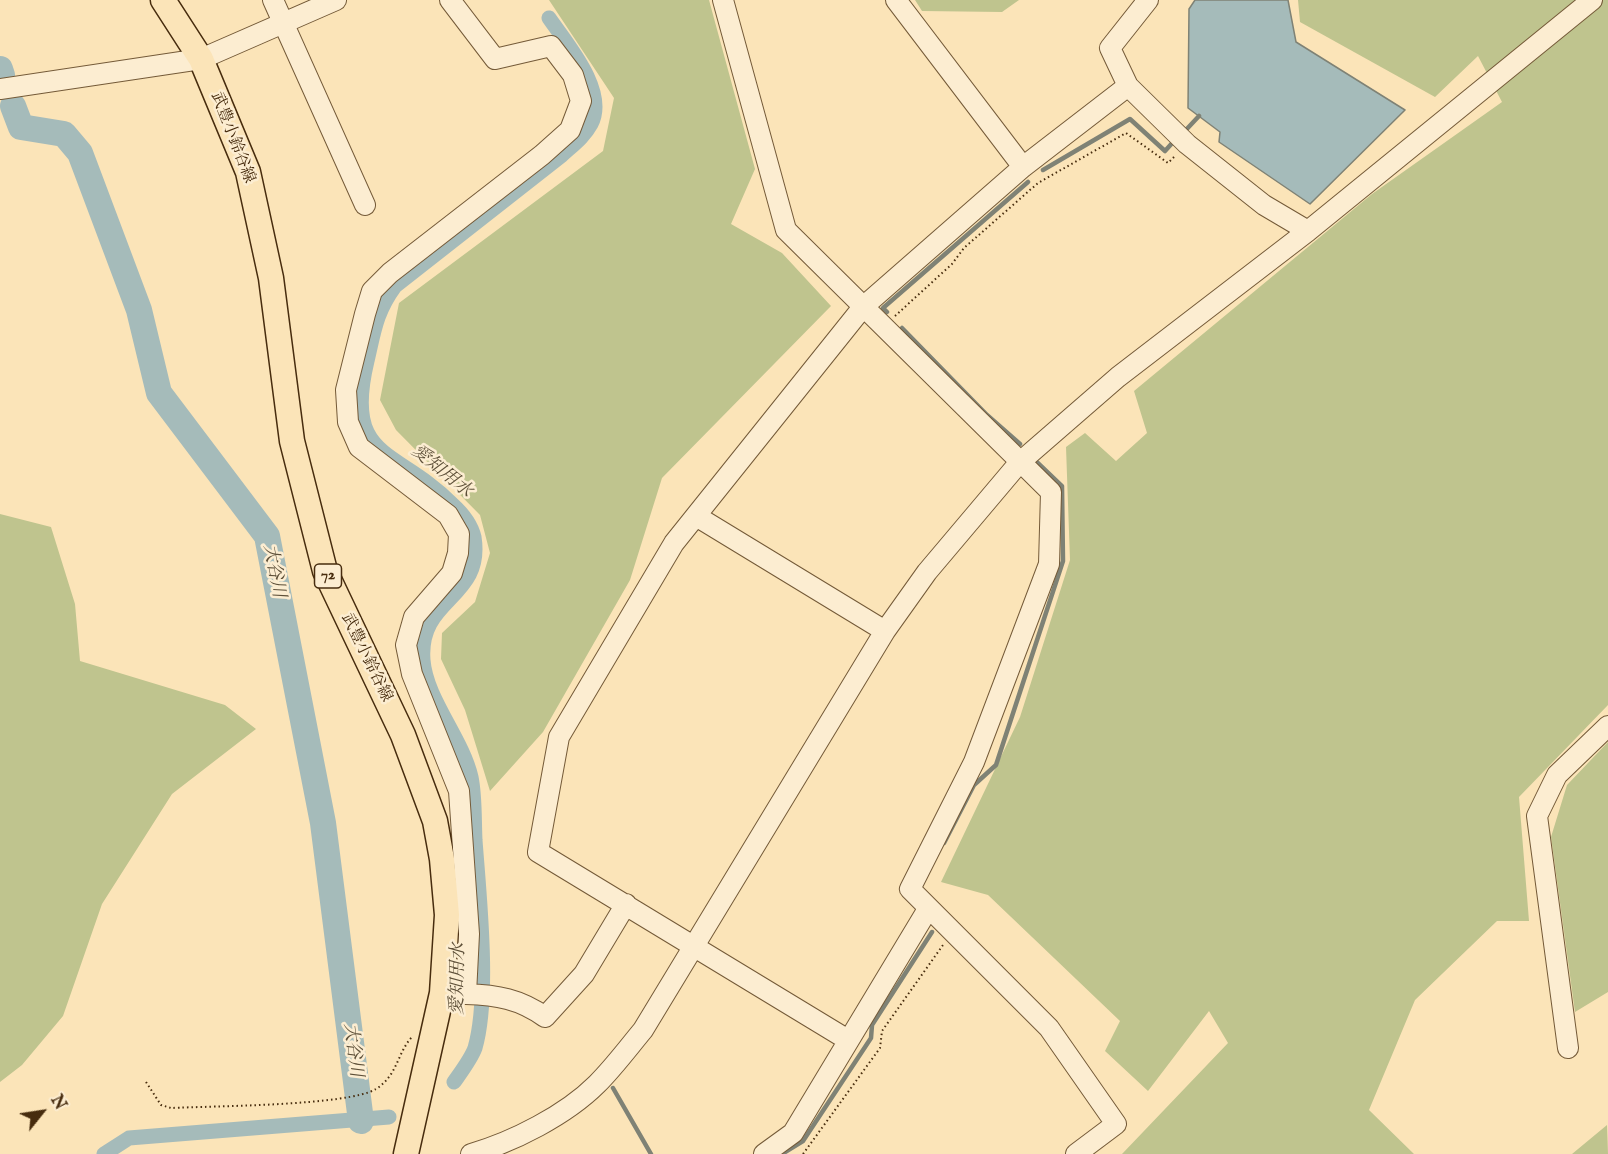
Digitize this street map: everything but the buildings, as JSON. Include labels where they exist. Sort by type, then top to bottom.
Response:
[{"type":"main road","name":"武豊小鈴谷線","points":[[163,0],[201,59],[248,172],[271,278],[292,441],[325,571],[404,735],[435,821],[442,859],[447,915],[442,993],[406,1154]]},
{"type":"street","points":[[273,0],[365,205]]},
{"type":"street","points":[[0,89],[201,59],[336,0]]},
{"type":"street","points":[[450,0],[495,59],[551,46],[573,75],[581,101],[570,130],[542,155],[390,273],[372,291],[346,390],[348,422],[359,447],[448,515],[459,534],[458,553],[452,573],[414,617],[406,645],[412,674],[459,791],[469,934],[466,994],[490,994],[527,1004],[545,1017],[584,974],[626,904]]},
{"type":"street","points":[[723,0],[786,230],[1019,463],[1051,492],[1049,564],[975,762],[910,889],[1049,1028],[1116,1124],[1076,1154]]},
{"type":"street","points":[[896,0],[1023,167]]},
{"type":"street","points":[[1148,0],[1110,48],[1128,86],[1187,144],[1264,205],[1308,231]]},
{"type":"street","points":[[471,1154],[524,1134],[597,1085],[643,1030],[692,945],[885,632],[927,572],[1019,463],[1118,377],[1308,231],[1592,0]]},
{"type":"street","points":[[848,1040],[538,852],[560,737],[674,543],[863,307],[1023,167],[1128,86]]},
{"type":"street","points":[[696,516],[885,632]]},
{"type":"street","points":[[1568,1048],[1537,816],[1557,775],[1608,726]]},
{"type":"street","points":[[764,1154],[793,1133],[928,909]]},
{"type":"path","points":[[883,327],[952,264],[964,248],[1038,183],[1126,133],[1168,163],[1187,144]]},
{"type":"path","points":[[803,1154],[880,1048],[882,1031],[952,933]]},
{"type":"path","points":[[146,1082],[161,1104],[171,1108],[317,1100],[363,1094],[375,1089],[389,1078],[399,1064],[411,1037],[433,1038]]},
{"type":"green space","points":[[549,0],[709,0],[755,169],[731,224],[782,253],[831,306],[662,478],[630,580],[543,732],[490,791],[465,710],[441,659],[442,633],[475,602],[490,553],[480,515],[396,430],[380,400],[399,303],[603,151],[614,98]]},
{"type":"green space","points":[[915,0],[1019,0],[1002,12],[922,11]]},
{"type":"green space","points":[[1298,0],[1608,0],[1608,705],[1519,797],[1529,921],[1497,921],[1415,1000],[1369,1110],[1414,1154],[1122,1154],[1228,1043],[1209,1011],[1148,1091],[1105,1051],[1120,1021],[988,895],[941,882],[1020,717],[1070,560],[1066,447],[1085,433],[1116,461],[1147,433],[1134,391],[1372,194],[1502,102],[1478,56],[1435,97],[1300,22]]},
{"type":"green space","points":[[0,514],[51,527],[75,604],[80,661],[225,705],[256,729],[172,794],[102,904],[63,1016],[22,1065],[0,1082]]},
{"type":"green space","points":[[1608,742],[1608,992],[1575,1012],[1551,837],[1567,785]]},
{"type":"green space","points":[[1607,1125],[1608,1154],[1572,1154]]},
{"type":"shaded area","points":[[1195,0],[1288,0],[1296,42],[1405,110],[1310,204],[1219,142],[1220,132],[1188,108],[1189,9]]},
{"type":"waterway","name":"愛知用水","points":[[454,1082],[475,1048],[482,1001],[481,916],[474,800],[471,777],[466,762],[430,689],[423,660],[424,639],[430,623],[470,574],[474,558],[474,537],[468,523],[456,507],[432,486],[380,449],[369,435],[362,418],[362,394],[376,322],[395,286],[562,155],[582,137],[591,124],[595,111],[590,83],[575,54],[549,18]]},
{"type":"waterway","name":"大谷川","points":[[0,69],[2,75]]},
{"type":"waterway","name":"大谷川","points":[[13,106],[21,127],[64,134],[80,153],[139,310],[159,393],[267,536],[323,823],[361,1121]]},
{"type":"waterway","points":[[1184,132],[1199,116]]},
{"type":"waterway","points":[[1043,170],[1130,119],[1165,151],[1174,141]]},
{"type":"waterway","points":[[887,312],[883,308],[1028,182]]},
{"type":"waterway","points":[[902,328],[987,415],[1020,444]]},
{"type":"waterway","points":[[944,843],[974,785],[996,765],[1063,561],[1062,486],[1038,463]]},
{"type":"waterway","points":[[782,1154],[803,1141],[871,1038],[872,1025],[932,932]]},
{"type":"waterway","points":[[613,1088],[651,1154]]},
{"type":"waterway","name":"愛知用水","points":[[104,1154],[129,1138],[389,1117]]}]
